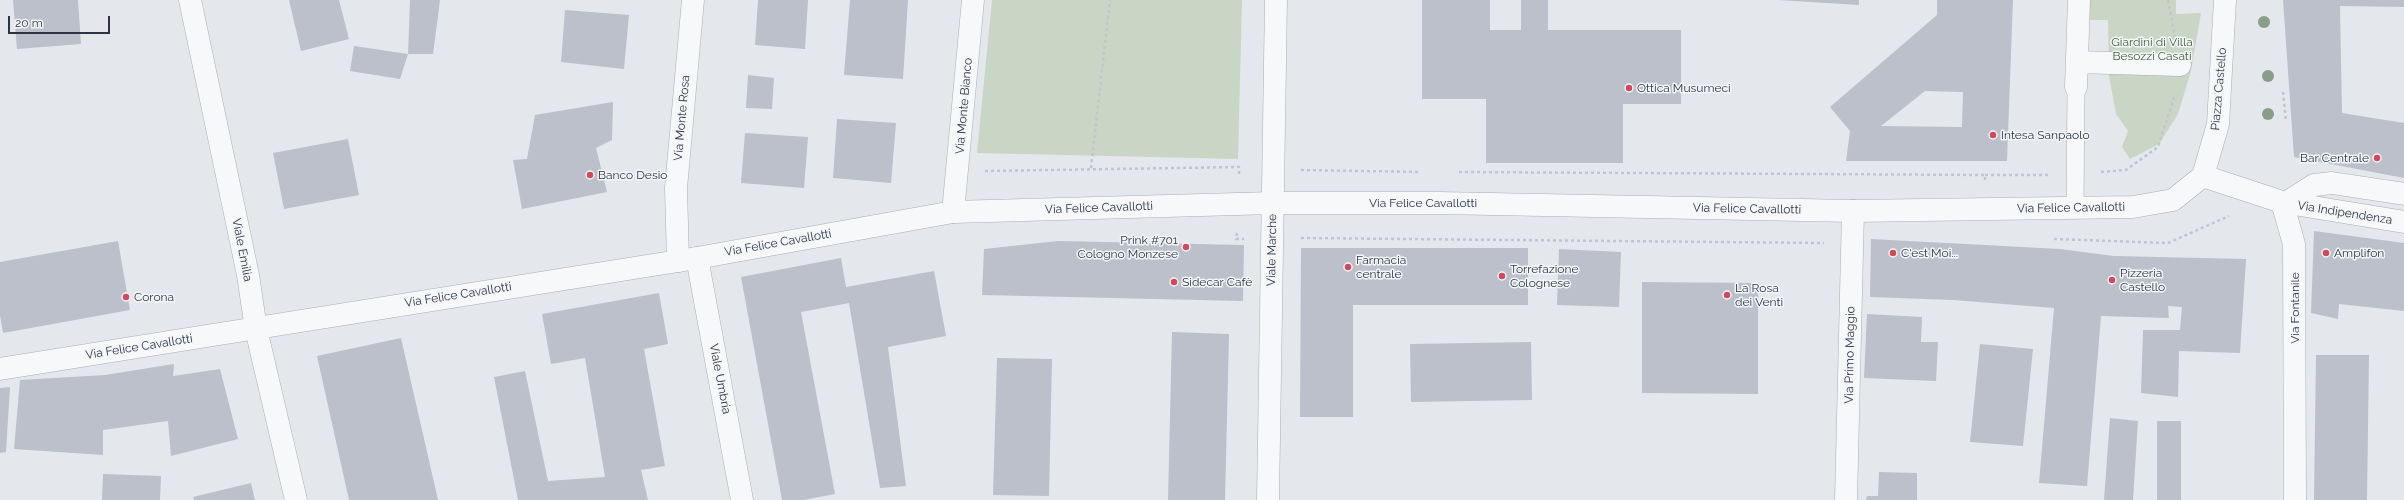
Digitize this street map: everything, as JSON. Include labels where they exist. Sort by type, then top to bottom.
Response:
[{"type":"street","name":"Viale Emilia","points":[[190,0],[248,275],[256,329],[296,500]]},
{"type":"street","name":"Via Monte Rosa","points":[[688,259],[676,188],[693,0]]},
{"type":"street","name":"Via Monte Bianco","points":[[953,212],[973,0]]},
{"type":"street","name":"Viale Marche","points":[[1268,500],[1276,0]]},
{"type":"street","points":[[2076,87],[2079,0]]},
{"type":"street","name":"Piazza Castello","points":[[2203,176],[2218,124],[2225,0]]},
{"type":"street","points":[[2077,62],[2180,65]]},
{"type":"street","name":"Via Felice Cavallotti","points":[[0,369],[688,259],[953,212],[1273,203],[1439,203],[1853,211],[2133,207],[2173,200],[2203,176]]},
{"type":"street","points":[[2203,176],[2284,202]]},
{"type":"street","name":"Via Indipendenza","points":[[2284,202],[2314,185],[2332,183],[2404,194]]},
{"type":"street","name":"Via Indipendenza","points":[[2284,202],[2404,222]]},
{"type":"street","name":"Via Fontanile","points":[[2284,202],[2294,244],[2295,500]]},
{"type":"street","name":"Via Primo Maggio","points":[[1846,500],[1853,211]]},
{"type":"street","name":"Viale Umbria","points":[[688,259],[742,500]]},
{"type":"lane","points":[[2075,208],[2076,87]]},
{"type":"path","points":[[1091,168],[1110,0]]},
{"type":"path","points":[[1985,175],[2075,175],[2126,170],[2158,146],[2181,72],[2168,0]]},
{"type":"path","points":[[2282,92],[2286,120]]},
{"type":"path","points":[[958,171],[1239,167],[1236,239],[1853,243]]},
{"type":"green space","points":[[992,0],[1242,0],[1238,159],[977,153]]},
{"type":"green space","name":"Giardini di Villa Besozzi Casati","points":[[2079,0],[2176,0],[2176,14],[2201,13],[2191,71],[2178,114],[2159,144],[2130,159],[2122,147],[2128,131],[2116,114],[2109,76],[2108,20],[2081,20]]},
{"type":"building","points":[[13,0],[78,0],[81,44],[17,49]]},
{"type":"building","points":[[289,0],[339,0],[349,39],[301,51]]},
{"type":"building","points":[[410,0],[440,0],[433,54],[408,54]]},
{"type":"building","points":[[758,0],[808,0],[805,49],[755,45]]},
{"type":"building","points":[[850,0],[908,0],[903,79],[844,75]]},
{"type":"building","points":[[1422,0],[1490,0],[1490,30],[1521,30],[1521,0],[1548,0],[1548,30],[1681,30],[1681,104],[1623,104],[1623,163],[1486,163],[1486,99],[1422,99]]},
{"type":"building","points":[[1778,0],[1859,0],[1859,5]]},
{"type":"building","points":[[1937,0],[2013,0],[2007,161],[1846,161],[1850,131],[1830,107],[1937,15]],"holes":[[[1925,91],[1963,92],[1962,127],[1881,126]]]},
{"type":"building","points":[[2283,0],[2404,0],[2404,7],[2340,6],[2342,113],[2404,123],[2404,178],[2294,157]]},
{"type":"building","points":[[565,10],[629,15],[624,69],[561,62]]},
{"type":"building","points":[[354,46],[408,54],[400,79],[350,71]]},
{"type":"building","points":[[748,75],[774,78],[772,109],[746,108]]},
{"type":"building","points":[[613,102],[612,140],[596,148],[607,192],[522,209],[513,160],[527,159],[535,115]]},
{"type":"building","points":[[837,119],[896,123],[891,183],[833,178]]},
{"type":"building","points":[[745,133],[808,137],[804,188],[741,183]]},
{"type":"building","points":[[348,139],[359,195],[284,209],[273,153]]},
{"type":"building","points":[[2314,231],[2404,243],[2404,311],[2339,304],[2338,319],[2311,313]]},
{"type":"building","points":[[1871,239],[2060,249],[2114,256],[2246,259],[2240,353],[2179,351],[2178,397],[2141,393],[2143,330],[2180,330],[2182,307],[2168,306],[2169,318],[2101,316],[2087,486],[2039,483],[2054,308],[1953,300],[1870,297]]},
{"type":"building","points":[[118,241],[130,310],[3,333],[0,315],[0,262]]},
{"type":"building","points":[[1058,241],[1244,245],[1243,301],[982,295],[984,249]]},
{"type":"building","points":[[1301,248],[1528,248],[1528,305],[1353,305],[1353,417],[1300,417]]},
{"type":"building","points":[[1559,249],[1621,252],[1619,307],[1557,305]]},
{"type":"building","points":[[841,258],[846,287],[934,271],[946,336],[888,347],[906,486],[880,488],[849,303],[801,312],[835,494],[803,500],[782,500],[741,277]]},
{"type":"building","points":[[1642,282],[1758,283],[1758,394],[1642,393]]},
{"type":"building","points":[[659,293],[668,344],[644,349],[665,466],[641,470],[648,500],[518,500],[494,377],[525,371],[548,481],[605,477],[585,358],[551,364],[542,314]]},
{"type":"building","points":[[1867,314],[1922,317],[1921,342],[1938,342],[1936,381],[1864,378]]},
{"type":"building","points":[[1172,332],[1229,334],[1225,500],[1168,500]]},
{"type":"building","points":[[401,338],[438,500],[349,500],[317,356]]},
{"type":"building","points":[[1531,342],[1532,400],[1411,402],[1410,344]]},
{"type":"building","points":[[1980,344],[2033,349],[2023,446],[1970,442]]},
{"type":"building","points":[[2316,355],[2369,355],[2367,500],[2314,500]]},
{"type":"building","points":[[997,358],[1052,359],[1049,496],[993,495]]},
{"type":"building","points":[[174,364],[173,376],[220,369],[238,439],[171,456],[168,421],[103,430],[103,455],[14,449],[20,380],[105,375]]},
{"type":"building","points":[[10,387],[6,452],[0,453],[0,388]]},
{"type":"building","points":[[2110,418],[2138,421],[2133,500],[2104,500]]},
{"type":"building","points":[[2157,421],[2181,421],[2181,500],[2157,500]]},
{"type":"building","points":[[1879,472],[1917,473],[1917,500],[1866,500],[1867,496],[1878,496]]},
{"type":"building","points":[[103,474],[161,476],[160,500],[102,500]]},
{"type":"building","points":[[251,483],[255,500],[194,500],[193,497]]},
{"type":"place","name":"Ottica Musumeci","points":[[1629,88]]},
{"type":"place","name":"Intesa Sanpaolo","points":[[1993,135]]},
{"type":"place","name":"Bar Centrale","points":[[2377,158]]},
{"type":"place","name":"Banco Desio","points":[[590,175]]},
{"type":"place","name":"Prink #701 Cologno Monzese","points":[[1186,247]]},
{"type":"place","name":"C'est Moi...","points":[[1893,253]]},
{"type":"place","name":"Amplifon","points":[[2326,253]]},
{"type":"place","name":"Farmacia centrale","points":[[1348,267]]},
{"type":"place","name":"Torrefazione Colognese","points":[[1502,276]]},
{"type":"place","name":"Pizzeria Castello","points":[[2112,280]]},
{"type":"place","name":"Sidecar Cafè","points":[[1174,282]]},
{"type":"place","name":"La Rosa dei Venti","points":[[1727,295]]},
{"type":"place","name":"Corona","points":[[126,297]]}]
